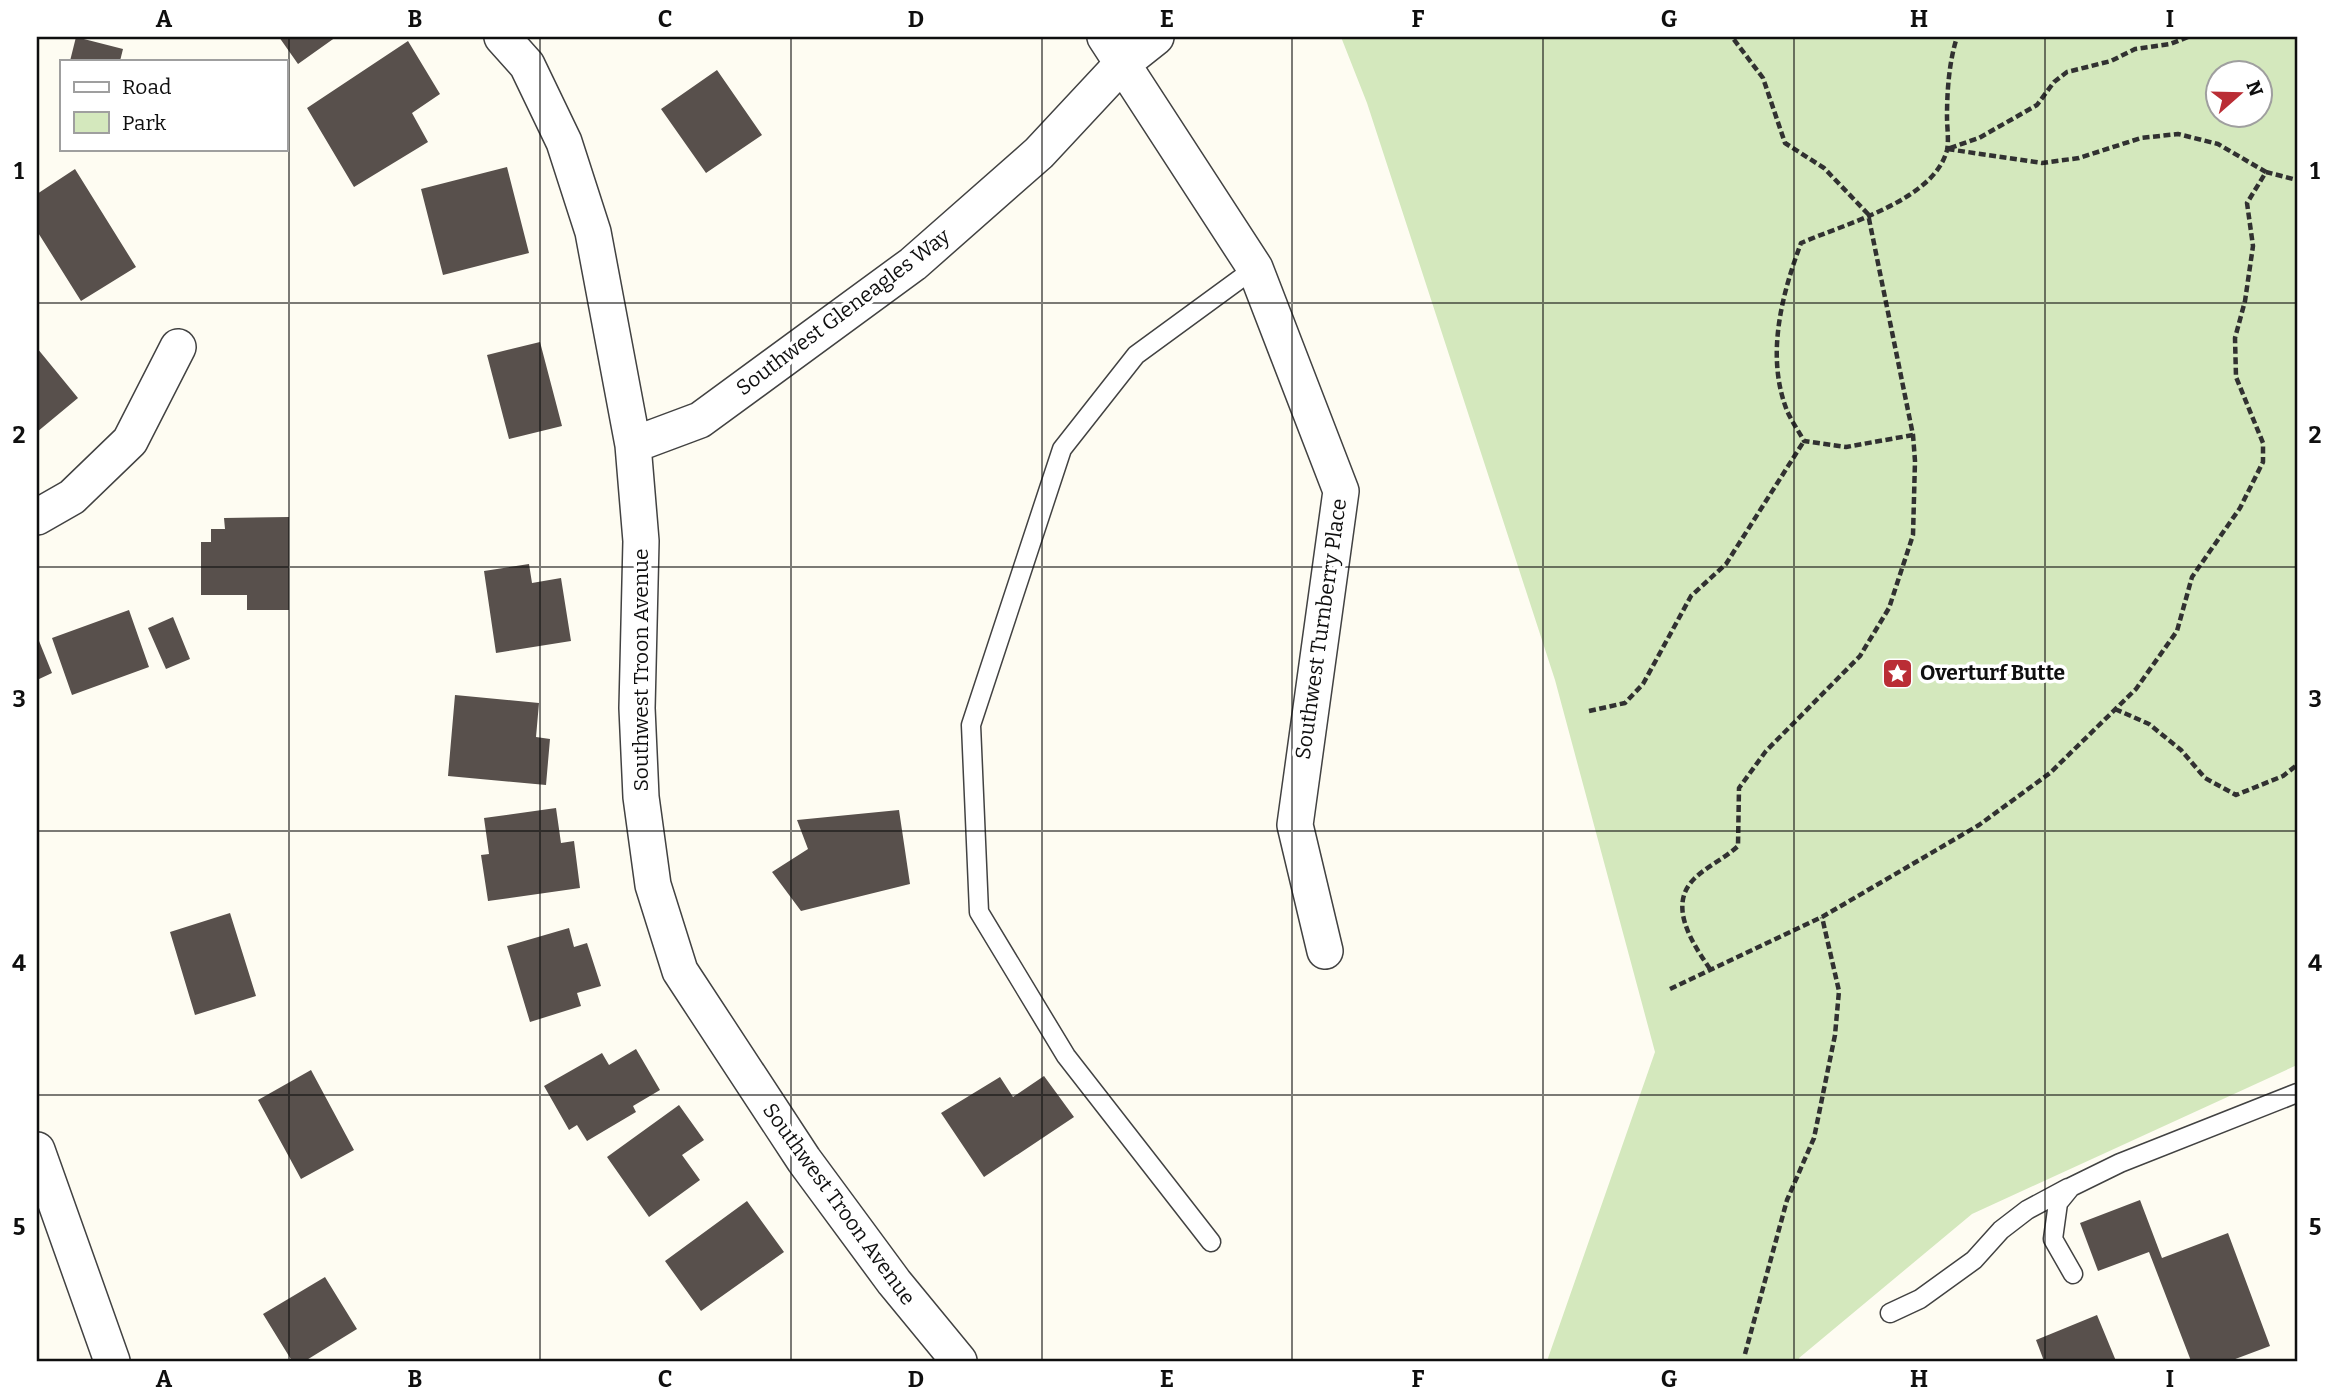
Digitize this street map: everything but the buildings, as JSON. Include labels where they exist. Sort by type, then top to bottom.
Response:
[{"type":"street","name":"Southwest Troon Avenue","points":[[502,37],[527,65],[564,142],[593,232],[633,445],[641,541],[637,708],[640,797],[653,885],[680,971],[804,1160],[894,1282],[959,1361]]},
{"type":"street","name":"Southwest Gleneagles Way","points":[[633,445],[700,420],[914,264],[1039,153],[1114,50],[1156,37]]},
{"type":"street","name":"Southwest Turnberry Place","points":[[1114,50],[1255,268],[1341,491],[1295,825],[1325,951]]},
{"type":"street","points":[[37,516],[72,497],[130,441],[178,347]]},
{"type":"street","points":[[37,1150],[112,1361]]},
{"type":"lane","points":[[1211,1242],[1066,1056],[979,912],[971,725],[1062,449],[1136,355],[1255,268]]},
{"type":"lane","points":[[1890,1313],[1920,1299],[1974,1260],[2001,1230],[2027,1210],[2120,1163],[2297,1093]]},
{"type":"lane","points":[[2071,1187],[2058,1203],[2053,1239],[2073,1274]]},
{"type":"path","points":[[1710,969],[1695,946],[1682,917],[1684,891],[1701,873],[1724,859],[1738,846],[1739,788],[1766,751],[1860,656],[1889,608],[1913,535],[1913,435],[1868,214],[1824,167],[1785,143],[1763,78],[1732,37]]},
{"type":"path","points":[[1804,441],[1786,407],[1776,351],[1786,285],[1801,243],[1907,199],[1940,165],[1947,149],[1952,53],[1957,37]]},
{"type":"path","points":[[1947,149],[1979,138],[2037,104],[2054,82],[2067,72],[2111,61],[2135,49],[2170,44],[2188,37]]},
{"type":"path","points":[[1947,149],[2042,163],[2079,158],[2141,138],[2178,134],[2218,144],[2266,172],[2297,180]]},
{"type":"path","points":[[1670,989],[1822,917],[1979,825],[2050,773],[2136,689],[2177,631],[2192,577],[2240,509],[2263,461],[2263,443],[2236,377],[2235,338],[2245,301],[2253,246],[2247,203],[2266,172]]},
{"type":"path","points":[[1804,441],[1846,447],[1913,435]]},
{"type":"path","points":[[1589,710],[1625,703],[1643,684],[1691,596],[1726,564],[1804,441]]},
{"type":"path","points":[[2115,709],[2149,724],[2181,750],[2204,778],[2236,795],[2283,776],[2297,765]]},
{"type":"path","points":[[1745,1354],[1787,1200],[1814,1138],[1835,1035],[1839,991],[1822,917]]},
{"type":"green space","points":[[1341,37],[2297,37],[2297,1065],[1972,1214],[1799,1358],[1800,1361],[1547,1361],[1655,1052],[1555,680],[1367,103]]},
{"type":"place","name":"Overturf Butte","points":[[1897,673]]}]
